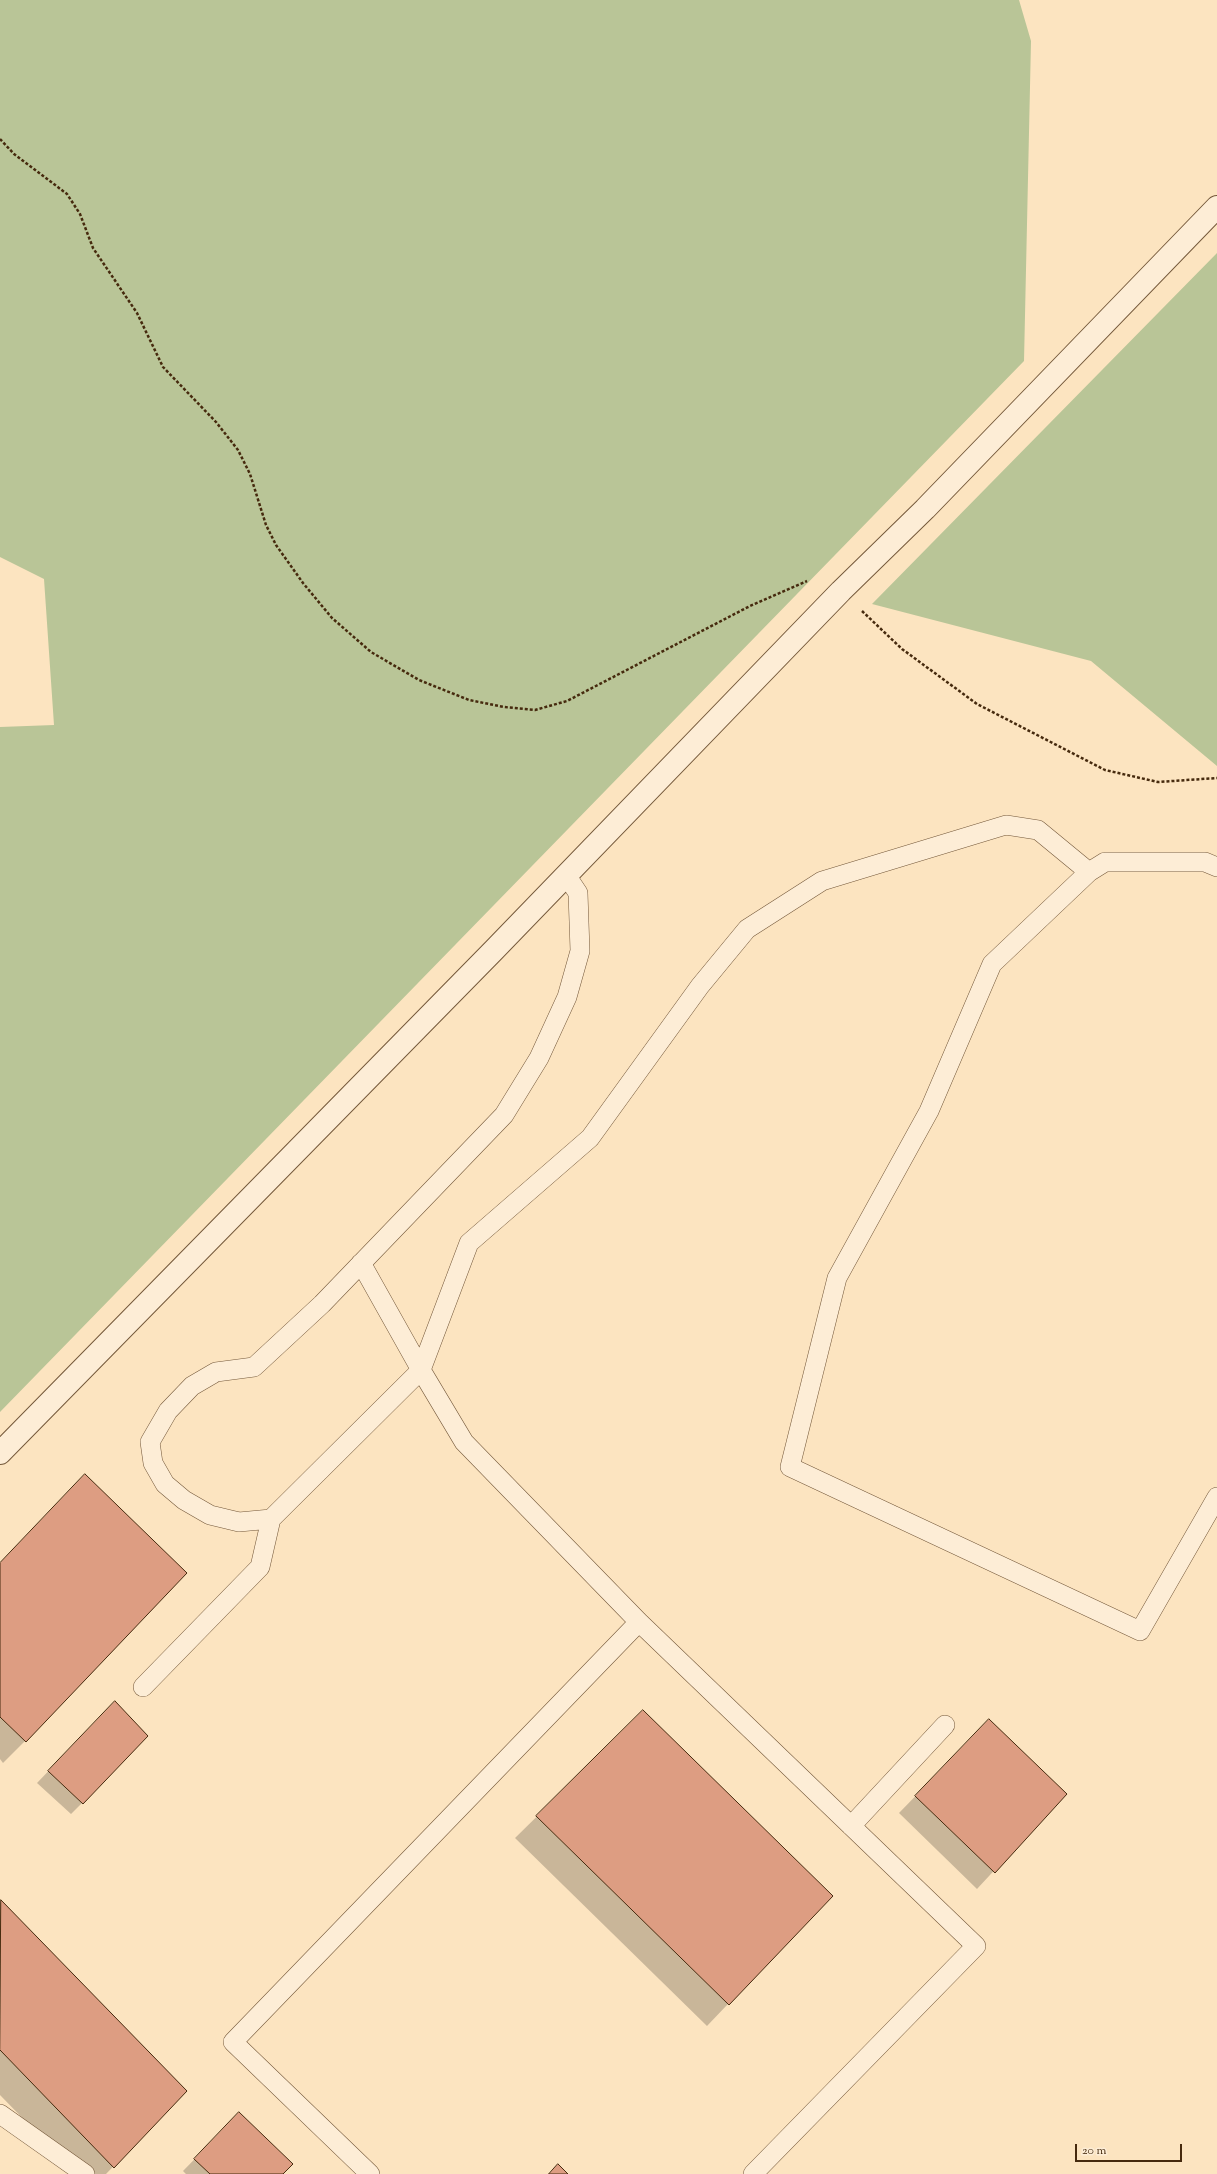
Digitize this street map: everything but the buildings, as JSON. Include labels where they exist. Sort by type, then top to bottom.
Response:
[{"type":"street","points":[[0,1453],[494,950],[841,591],[925,509],[1217,207]]},
{"type":"lane","points":[[143,1687],[260,1567],[271,1519],[421,1370],[469,1243],[590,1138],[700,986],[747,929],[822,881],[1006,825],[1038,830],[1089,872]]},
{"type":"lane","points":[[1217,867],[1205,862],[1105,862],[1089,872],[992,964],[929,1112],[837,1278],[790,1467],[1140,1631],[1217,1497]]},
{"type":"lane","points":[[271,1519],[239,1522],[210,1516],[184,1500],[165,1484],[153,1463],[150,1442],[168,1411],[192,1386],[216,1372],[254,1367],[322,1304],[504,1116],[539,1058],[567,997],[580,951],[578,893],[566,875]]},
{"type":"lane","points":[[361,1263],[421,1370],[464,1442],[639,1622],[976,1946],[753,2174]]},
{"type":"lane","points":[[369,2174],[233,2042],[639,1622]]},
{"type":"lane","points":[[851,1826],[945,1725]]},
{"type":"lane","points":[[0,2114],[85,2174]]},
{"type":"path","points":[[0,139],[14,154],[67,194],[80,214],[93,248],[137,313],[163,367],[216,422],[238,450],[250,474],[266,525],[276,545],[303,583],[332,618],[371,652],[419,680],[469,700],[504,707],[535,710],[567,701],[750,606],[809,580],[825,580],[841,591],[902,649],[977,704],[1105,770],[1158,782],[1217,778]]},
{"type":"green space","points":[[0,0],[1019,0],[1031,41],[1024,361],[0,1412],[0,727],[54,725],[44,579],[0,557]]},
{"type":"green space","points":[[1217,253],[1217,766],[1091,661],[872,604]]}]
